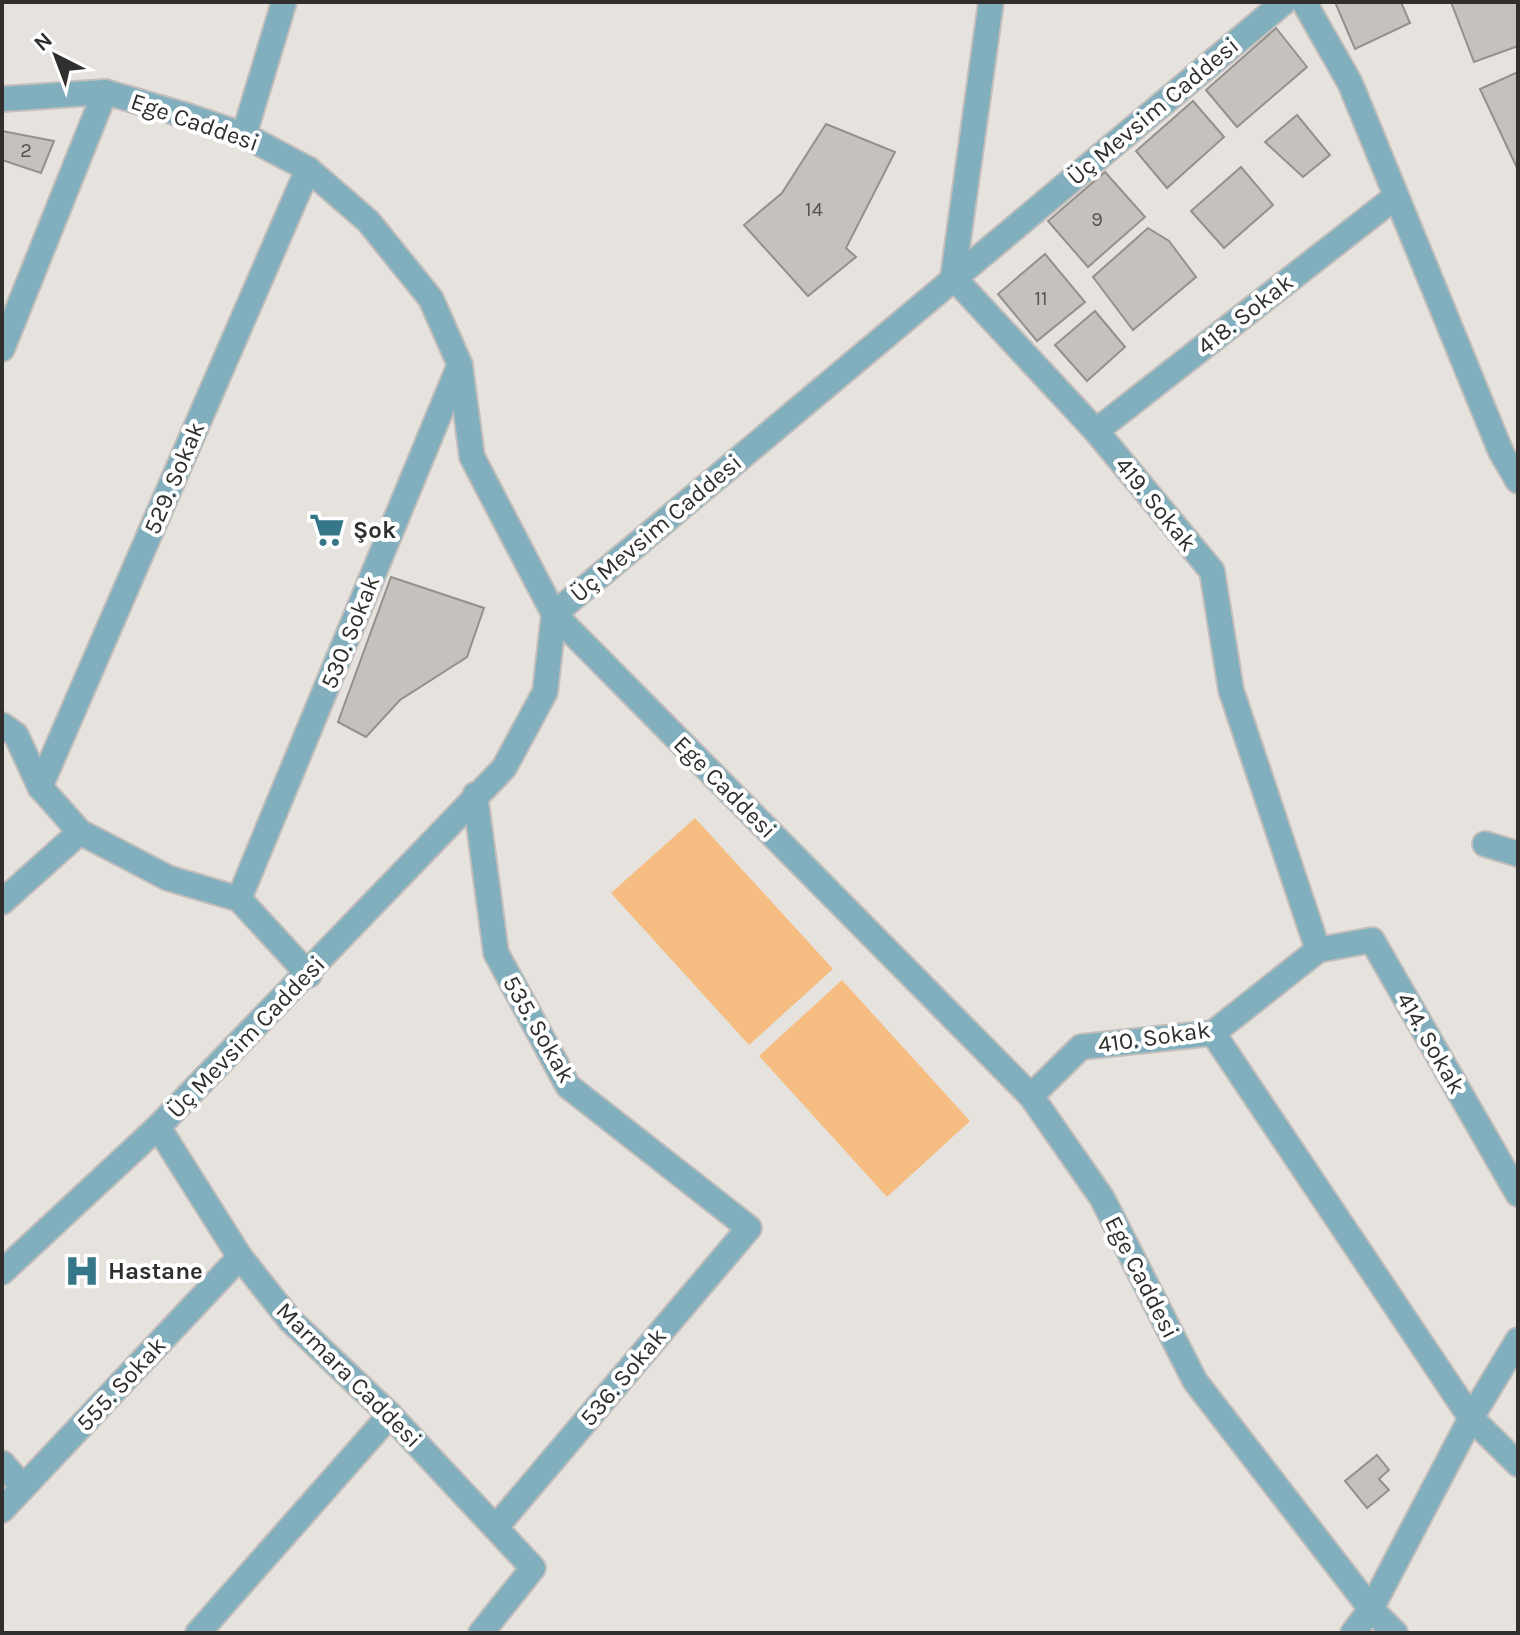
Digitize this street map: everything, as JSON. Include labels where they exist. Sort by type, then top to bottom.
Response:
[{"type":"street","points":[[244,135],[284,2]]},
{"type":"street","points":[[953,277],[991,2]]},
{"type":"street","name":"Üç Mevsim Caddesi","points":[[2,1272],[158,1127],[309,975],[475,795],[504,768],[545,692],[554,614],[1284,2]]},
{"type":"street","points":[[1304,2],[1350,83],[1394,198],[1501,452],[1518,481]]},
{"type":"street","points":[[2,349],[105,92]]},
{"type":"street","name":"Ege Caddesi","points":[[2,99],[105,92],[244,135],[308,169],[368,221],[431,299],[460,365],[472,457],[554,614],[1031,1096],[1102,1198],[1195,1381],[1371,1609],[1395,1633]]},
{"type":"street","name":"529. Sokak","points":[[40,787],[308,169]]},
{"type":"street","name":"418. Sokak","points":[[1096,431],[1394,198]]},
{"type":"street","name":"419. Sokak","points":[[953,277],[1096,431],[1212,571],[1231,690],[1318,950]]},
{"type":"street","name":"530. Sokak","points":[[239,899],[460,365]]},
{"type":"street","points":[[2,725],[16,735],[40,787],[80,832],[168,878],[239,899],[309,975]]},
{"type":"street","name":"535. Sokak","points":[[475,795],[496,953],[568,1086],[749,1228]]},
{"type":"street","points":[[2,902],[80,832]]},
{"type":"street","points":[[1485,844],[1518,854]]},
{"type":"street","name":"414. Sokak","points":[[1318,950],[1372,940],[1518,1194]]},
{"type":"street","name":"410. Sokak","points":[[1031,1096],[1081,1047],[1213,1033],[1318,950]]},
{"type":"street","points":[[1213,1033],[1471,1418],[1518,1464]]},
{"type":"street","name":"Marmara Caddesi","points":[[158,1127],[240,1257],[290,1320],[390,1415],[533,1568],[481,1633]]},
{"type":"street","name":"536. Sokak","points":[[496,1527],[749,1228]]},
{"type":"street","name":"555. Sokak","points":[[2,1510],[240,1257]]},
{"type":"street","points":[[1353,1633],[1371,1609],[1471,1418],[1518,1340]]},
{"type":"street","points":[[198,1633],[390,1415]]},
{"type":"street","points":[[2,1463],[23,1487]]},
{"type":"shaded area","points":[[695,818],[833,969],[749,1045],[611,893]]},
{"type":"shaded area","points":[[842,980],[970,1121],[887,1197],[759,1056]]},
{"type":"building","points":[[1335,2],[1401,2],[1410,23],[1355,49]]},
{"type":"building","points":[[1451,2],[1518,2],[1518,46],[1474,62]]},
{"type":"building","points":[[1276,28],[1307,67],[1237,127],[1206,90]]},
{"type":"building","points":[[1518,72],[1518,170],[1480,89]]},
{"type":"building","points":[[1193,101],[1224,137],[1167,188],[1136,151]]},
{"type":"building","points":[[1297,115],[1330,155],[1303,177],[1265,142]]},
{"type":"building","points":[[826,124],[895,152],[846,248],[856,257],[808,296],[744,225],[782,193]]},
{"type":"building","points":[[2,131],[54,141],[41,173],[2,160]]},
{"type":"building","points":[[1241,167],[1273,205],[1224,248],[1191,211]]},
{"type":"building","points":[[1105,172],[1145,217],[1088,267],[1048,221]]},
{"type":"building","points":[[1148,228],[1169,241],[1196,277],[1133,330],[1093,277]]},
{"type":"building","points":[[1045,254],[1085,302],[1037,341],[998,294]]},
{"type":"building","points":[[1095,311],[1125,347],[1087,381],[1055,345]]},
{"type":"building","points":[[391,577],[484,608],[467,657],[400,700],[366,737],[338,722]]},
{"type":"building","points":[[1377,1455],[1389,1470],[1379,1479],[1389,1490],[1367,1508],[1345,1481]]},
{"type":"place","name":"Şok","points":[[327,530]]},
{"type":"place","name":"Hastane","points":[[82,1271]]}]
